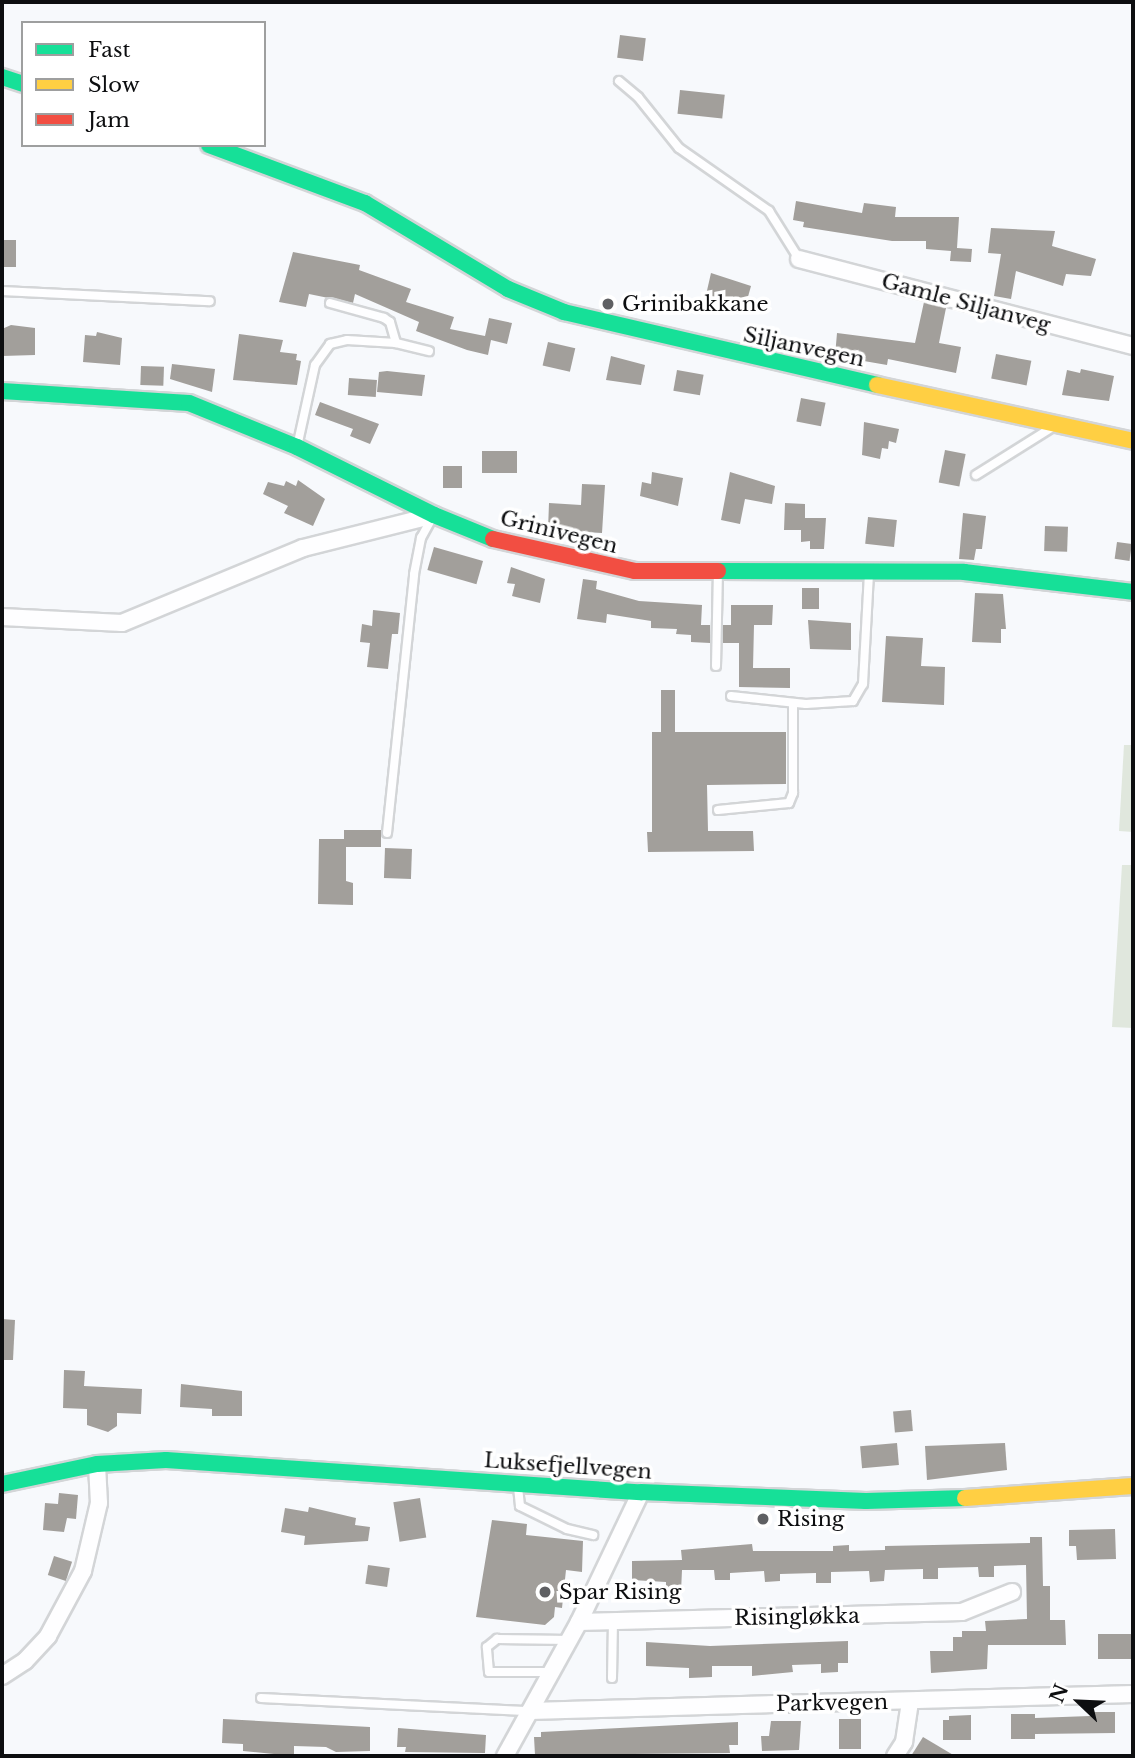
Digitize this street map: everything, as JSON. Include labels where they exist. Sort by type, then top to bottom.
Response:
[{"type":"main road","points":[[2,77],[21,83]]},
{"type":"main road","name":"Siljanvegen","points":[[214,147],[365,203],[508,289],[564,312],[1133,441]]},
{"type":"main road","name":"Grinivegen","points":[[2,391],[86,393],[189,403],[297,447],[434,515],[490,538],[571,560],[635,571],[1023,576],[1133,592]]},
{"type":"main road","name":"Luksefjellvegen","points":[[2,1484],[97,1464],[205,1461],[641,1492],[866,1502],[983,1498],[1133,1486]]},
{"type":"street","name":"Gamle Siljanveg","points":[[799,259],[1133,346]]},
{"type":"street","points":[[2,617],[122,623],[303,548],[434,515]]},
{"type":"street","points":[[2,1676],[25,1661],[48,1636],[83,1571],[97,1514],[97,1464]]},
{"type":"street","points":[[505,1756],[579,1622],[641,1492]]},
{"type":"street","name":"Risingløkka","points":[[579,1622],[962,1612],[1012,1592]]},
{"type":"street","name":"Parkvegen","points":[[530,1711],[1133,1694]]},
{"type":"street","points":[[895,1756],[904,1742],[910,1702]]},
{"type":"lane","points":[[619,81],[638,97],[679,148],[769,211],[799,259]]},
{"type":"lane","points":[[2,291],[210,300]]},
{"type":"lane","points":[[330,303],[384,318],[390,322],[396,343]]},
{"type":"lane","points":[[297,447],[315,365],[324,349],[347,340],[396,343],[429,351]]},
{"type":"lane","points":[[976,475],[1056,424]]},
{"type":"lane","points":[[387,833],[414,574],[421,538],[434,515]]},
{"type":"lane","points":[[716,666],[718,571]]},
{"type":"lane","points":[[732,696],[840,705],[858,694],[866,654],[869,572]]},
{"type":"lane","points":[[718,810],[789,803],[793,793],[793,703]]},
{"type":"lane","points":[[519,1484],[520,1506],[567,1529],[593,1535]]},
{"type":"lane","points":[[612,1678],[613,1621]]},
{"type":"lane","points":[[552,1672],[489,1672],[487,1647],[497,1639],[569,1640]]},
{"type":"lane","points":[[261,1698],[530,1711]]},
{"type":"shaded area","points":[[1124,745],[1133,745],[1133,832],[1119,831]]},
{"type":"shaded area","points":[[1122,865],[1133,865],[1133,1028],[1112,1027]]},
{"type":"building","points":[[620,35],[646,38],[643,61],[617,58]]},
{"type":"building","points":[[680,90],[725,95],[722,119],[677,114]]},
{"type":"building","points":[[796,201],[862,213],[864,203],[896,207],[895,217],[959,217],[957,248],[972,249],[971,262],[950,261],[951,251],[926,249],[926,241],[892,241],[803,227],[804,222],[793,220]]},
{"type":"building","points":[[991,228],[1055,231],[1052,246],[1096,259],[1091,276],[1066,274],[1063,286],[1016,271],[1011,299],[994,296],[1001,254],[988,253]]},
{"type":"building","points":[[2,240],[16,240],[16,267],[2,267]]},
{"type":"building","points":[[293,252],[360,265],[359,270],[411,289],[406,302],[454,317],[450,329],[485,336],[489,318],[512,323],[507,344],[491,340],[488,355],[467,350],[416,331],[419,322],[355,294],[353,303],[309,294],[306,307],[279,302]]},
{"type":"building","points":[[711,273],[751,286],[746,304],[706,295]]},
{"type":"building","points":[[924,302],[946,308],[939,343],[961,347],[956,373],[888,359],[887,365],[835,356],[837,333],[915,343]]},
{"type":"building","points":[[11,325],[35,328],[35,355],[2,356],[2,329]]},
{"type":"building","points":[[97,332],[122,338],[120,365],[83,362],[85,335],[96,336]]},
{"type":"building","points":[[239,334],[283,340],[280,352],[297,354],[296,360],[301,361],[297,385],[233,380]]},
{"type":"building","points":[[548,342],[575,348],[570,372],[543,365]]},
{"type":"building","points":[[996,354],[1031,361],[1027,385],[991,379]]},
{"type":"building","points":[[611,356],[645,365],[641,385],[606,380]]},
{"type":"building","points":[[172,364],[215,369],[212,392],[170,379]]},
{"type":"building","points":[[141,366],[164,367],[163,386],[140,385]]},
{"type":"building","points":[[1081,369],[1114,376],[1109,401],[1062,395],[1067,370],[1080,373]]},
{"type":"building","points":[[677,370],[704,375],[700,395],[673,391]]},
{"type":"building","points":[[379,372],[425,375],[422,396],[377,392]]},
{"type":"building","points":[[349,378],[377,380],[376,397],[348,395]]},
{"type":"building","points":[[801,398],[826,403],[821,426],[796,422]]},
{"type":"building","points":[[320,402],[379,424],[370,444],[350,436],[353,429],[315,415]]},
{"type":"building","points":[[864,422],[899,429],[896,443],[889,441],[888,449],[882,448],[880,459],[862,455]]},
{"type":"building","points":[[945,450],[966,454],[959,486],[939,482]]},
{"type":"building","points":[[482,451],[517,451],[517,473],[482,473]]},
{"type":"building","points":[[443,466],[462,466],[462,488],[443,488]]},
{"type":"building","points":[[652,472],[683,478],[678,506],[640,496],[642,482],[651,484]]},
{"type":"building","points":[[730,472],[775,486],[772,504],[745,499],[740,524],[721,520]]},
{"type":"building","points":[[298,480],[325,499],[313,526],[284,513],[288,506],[263,494],[268,482],[284,486],[286,481],[296,486]]},
{"type":"building","points":[[582,484],[605,485],[602,533],[548,530],[549,503],[581,505]]},
{"type":"building","points":[[785,503],[805,504],[805,518],[826,518],[824,549],[810,549],[810,541],[801,542],[801,530],[784,530]]},
{"type":"building","points":[[963,513],[986,516],[982,549],[976,549],[974,560],[959,559]]},
{"type":"building","points":[[868,517],[897,520],[894,547],[865,544]]},
{"type":"building","points":[[1045,526],[1068,527],[1067,552],[1044,551]]},
{"type":"building","points":[[1117,542],[1132,544],[1129,561],[1115,559]]},
{"type":"building","points":[[434,547],[483,561],[476,584],[427,570]]},
{"type":"building","points":[[511,567],[545,579],[540,603],[512,596],[515,584],[507,583]]},
{"type":"building","points":[[583,579],[597,581],[596,589],[639,601],[702,605],[701,625],[710,625],[710,643],[691,642],[691,635],[676,634],[677,629],[651,628],[651,621],[607,614],[606,623],[577,619]]},
{"type":"building","points":[[802,588],[819,588],[819,609],[802,609]]},
{"type":"building","points":[[975,593],[1003,594],[1006,629],[1001,629],[1001,643],[972,642]]},
{"type":"building","points":[[731,605],[773,605],[772,625],[754,625],[753,668],[790,668],[790,688],[739,687],[739,643],[723,643],[723,625],[731,625]]},
{"type":"building","points":[[373,610],[400,613],[398,634],[392,634],[388,669],[367,667],[370,643],[360,642],[362,624],[372,626]]},
{"type":"building","points":[[808,620],[851,623],[851,650],[810,649]]},
{"type":"building","points":[[886,636],[923,638],[921,666],[945,667],[944,705],[882,702]]},
{"type":"building","points":[[661,690],[675,690],[675,732],[786,732],[786,784],[707,785],[708,831],[753,831],[754,851],[648,852],[647,832],[652,832],[652,732],[661,732]]},
{"type":"building","points":[[344,830],[381,830],[381,847],[346,847],[346,881],[353,883],[353,905],[318,904],[319,839],[344,839]]},
{"type":"building","points":[[385,848],[412,849],[411,879],[384,878]]},
{"type":"building","points":[[2,1319],[15,1320],[13,1360],[2,1360]]},
{"type":"building","points":[[64,1370],[85,1371],[84,1386],[142,1389],[141,1414],[117,1413],[117,1426],[108,1432],[87,1425],[87,1409],[63,1408]]},
{"type":"building","points":[[181,1384],[242,1391],[242,1416],[212,1416],[212,1409],[180,1407]]},
{"type":"building","points":[[911,1410],[913,1431],[895,1432],[893,1412]]},
{"type":"building","points":[[897,1443],[899,1465],[862,1468],[860,1446]]},
{"type":"building","points":[[1005,1443],[1007,1470],[927,1480],[925,1446]]},
{"type":"building","points":[[59,1493],[78,1495],[76,1519],[67,1518],[64,1532],[43,1530],[45,1503],[58,1504]]},
{"type":"building","points":[[420,1498],[426,1538],[400,1542],[393,1502]]},
{"type":"building","points":[[309,1507],[356,1518],[355,1525],[370,1527],[368,1541],[304,1545],[305,1536],[281,1532],[285,1508],[308,1512]]},
{"type":"building","points":[[492,1520],[527,1524],[526,1535],[583,1541],[582,1572],[566,1570],[562,1608],[555,1607],[554,1617],[545,1625],[476,1617]]},
{"type":"building","points":[[1115,1529],[1116,1559],[1077,1560],[1076,1546],[1069,1546],[1069,1530]]},
{"type":"building","points":[[1030,1537],[1042,1537],[1043,1586],[1050,1586],[1050,1620],[1065,1620],[1066,1645],[988,1645],[987,1669],[931,1673],[930,1651],[953,1651],[953,1637],[962,1637],[962,1631],[986,1631],[985,1621],[1027,1619],[1026,1565],[994,1566],[994,1577],[979,1577],[978,1567],[938,1568],[938,1579],[923,1579],[923,1569],[885,1570],[884,1581],[870,1582],[869,1571],[831,1572],[831,1583],[816,1583],[816,1573],[780,1574],[780,1581],[765,1582],[764,1571],[730,1573],[730,1580],[715,1580],[714,1570],[682,1570],[681,1592],[666,1592],[666,1582],[632,1580],[632,1561],[682,1560],[681,1550],[752,1544],[753,1551],[833,1551],[833,1546],[849,1545],[849,1551],[885,1550],[885,1546],[1030,1543]]},
{"type":"building","points":[[54,1556],[72,1562],[66,1581],[48,1575]]},
{"type":"building","points":[[368,1565],[390,1568],[387,1587],[365,1584]]},
{"type":"building","points":[[1098,1634],[1133,1634],[1133,1659],[1098,1659]]},
{"type":"building","points":[[848,1641],[848,1663],[838,1663],[838,1672],[821,1673],[821,1664],[792,1665],[793,1672],[752,1676],[752,1666],[712,1666],[712,1677],[689,1678],[689,1668],[646,1666],[646,1642],[710,1646]]},
{"type":"building","points":[[1090,1712],[1115,1712],[1115,1733],[1035,1734],[1035,1739],[1011,1739],[1011,1714],[1035,1714],[1035,1718],[1090,1716]]},
{"type":"building","points":[[971,1715],[971,1740],[943,1740],[943,1720],[949,1720],[949,1716]]},
{"type":"building","points":[[223,1719],[370,1727],[370,1751],[336,1752],[326,1747],[294,1746],[294,1756],[243,1751],[243,1744],[222,1743]]},
{"type":"building","points":[[839,1719],[861,1719],[861,1749],[839,1749]]},
{"type":"building","points":[[771,1721],[801,1721],[799,1750],[762,1751],[761,1736],[769,1736]]},
{"type":"building","points":[[738,1722],[738,1745],[729,1745],[730,1753],[535,1755],[534,1737],[541,1737],[541,1732]]},
{"type":"building","points":[[398,1728],[486,1735],[485,1753],[405,1752],[406,1747],[397,1747]]},
{"type":"building","points":[[923,1737],[955,1756],[911,1756]]},
{"type":"traffic: fast","points":[[2,77],[21,83]]},
{"type":"traffic: fast","points":[[214,147],[365,203],[508,289],[564,312],[877,385]]},
{"type":"traffic: fast","points":[[2,391],[189,403],[297,447],[434,515],[493,539]]},
{"type":"traffic: fast","points":[[718,571],[964,572],[1133,592]]},
{"type":"traffic: fast","points":[[2,1484],[97,1464],[166,1460],[641,1492],[866,1501],[965,1498]]},
{"type":"traffic: slow","points":[[877,385],[1133,441]]},
{"type":"traffic: slow","points":[[965,1498],[1133,1486]]},
{"type":"traffic: jam","points":[[493,539],[635,571],[718,571]]},
{"type":"place","name":"Grinibakkane","points":[[608,304]]},
{"type":"place","name":"Rising","points":[[763,1519]]},
{"type":"place","name":"Spar Rising","points":[[545,1592]]}]
